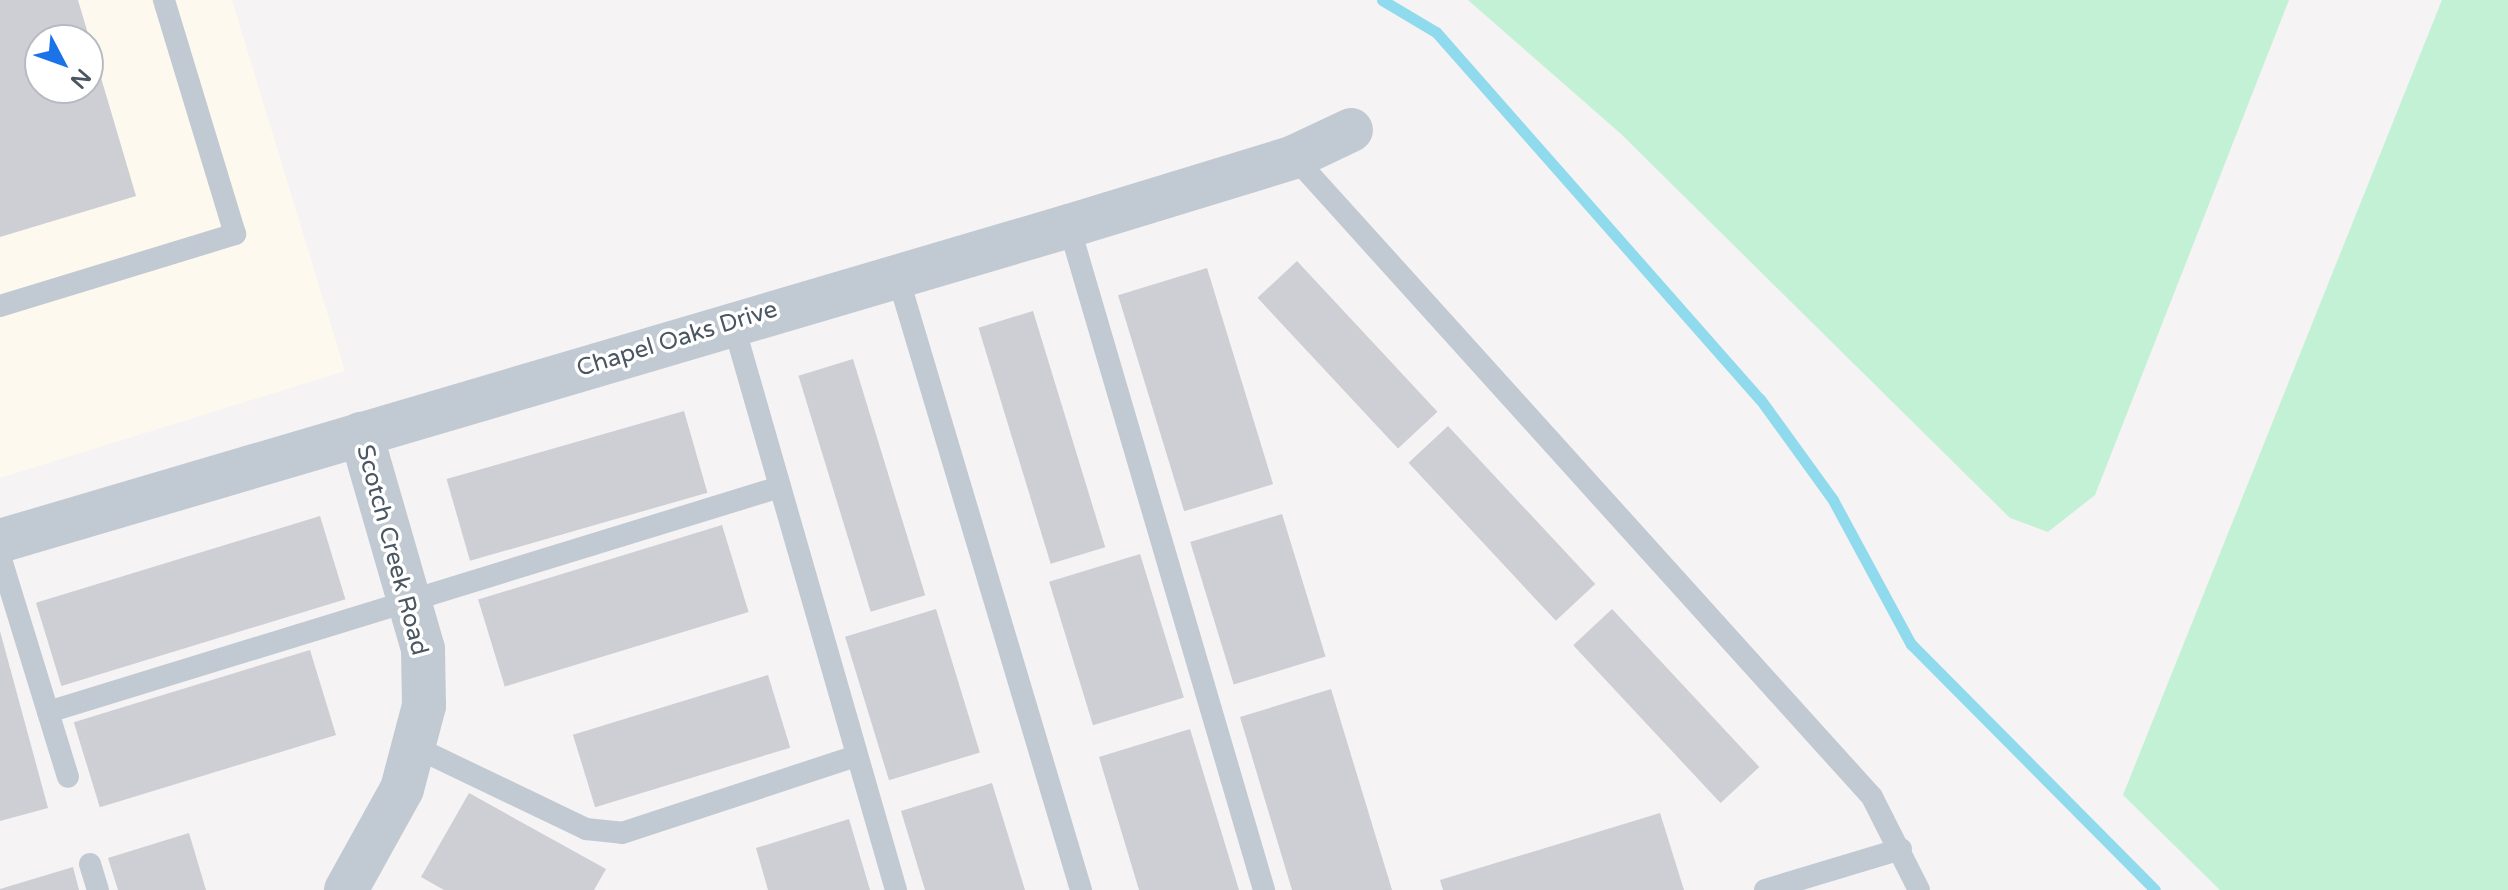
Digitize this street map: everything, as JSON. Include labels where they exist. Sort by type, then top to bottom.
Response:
[{"type":"street","name":"Chapel Oaks Drive","points":[[0,541],[897,274],[1069,226],[1294,157],[1351,130]]},
{"type":"street","name":"Scotch Creek Road","points":[[346,890],[402,789],[424,706],[423,649],[361,434]]},
{"type":"lane","points":[[0,306],[235,234],[164,0]]},
{"type":"lane","points":[[1294,157],[1872,797],[1901,849],[1919,890]]},
{"type":"lane","points":[[1069,226],[1264,890]]},
{"type":"lane","points":[[897,274],[1081,890]]},
{"type":"lane","points":[[733,323],[896,890]]},
{"type":"lane","points":[[48,712],[410,597],[780,487]]},
{"type":"lane","points":[[0,556],[68,777]]},
{"type":"lane","points":[[415,747],[586,829],[622,833],[856,756]]},
{"type":"lane","points":[[1765,890],[1901,849]]},
{"type":"lane","points":[[90,864],[98,890]]},
{"type":"shaded area","points":[[0,0],[232,0],[345,371],[0,478]]},
{"type":"green space","points":[[1468,0],[2289,0],[2095,495],[2048,532],[2010,518],[1620,133]]},
{"type":"green space","points":[[2442,0],[2508,0],[2508,890],[2220,890],[2123,795]]},
{"type":"building","points":[[0,0],[78,0],[85,24],[24,24],[24,104],[104,104],[104,88],[136,196],[0,237]]},
{"type":"building","points":[[1297,261],[1437,412],[1398,448],[1258,298]]},
{"type":"building","points":[[1207,268],[1273,484],[1184,511],[1118,295]]},
{"type":"building","points":[[1033,311],[1105,547],[1051,564],[978,328]]},
{"type":"building","points":[[853,359],[925,595],[871,612],[798,376]]},
{"type":"building","points":[[684,411],[707,493],[470,561],[447,479]]},
{"type":"building","points":[[1448,426],[1595,584],[1556,621],[1409,463]]},
{"type":"building","points":[[1282,514],[1326,656],[1234,685],[1190,542]]},
{"type":"building","points":[[320,516],[345,599],[61,686],[36,603]]},
{"type":"building","points":[[722,525],[749,612],[505,687],[478,600]]},
{"type":"building","points":[[1140,554],[1184,697],[1093,725],[1049,582]]},
{"type":"building","points":[[936,609],[980,752],[889,780],[845,637]]},
{"type":"building","points":[[1612,609],[1759,767],[1721,803],[1573,645]]},
{"type":"building","points":[[0,631],[48,808],[0,821]]},
{"type":"building","points":[[310,650],[336,735],[100,807],[74,722]]},
{"type":"building","points":[[768,675],[790,748],[595,807],[573,735]]},
{"type":"building","points":[[1331,689],[1392,890],[1292,890],[1240,717]]},
{"type":"building","points":[[1190,729],[1239,890],[1139,890],[1099,757]]},
{"type":"building","points":[[992,783],[1025,890],[925,890],[901,811]]},
{"type":"building","points":[[469,793],[606,869],[594,890],[444,890],[421,877]]},
{"type":"building","points":[[1660,813],[1684,890],[1443,890],[1440,880]]},
{"type":"building","points":[[849,819],[870,890],[768,890],[756,848]]},
{"type":"building","points":[[189,833],[206,890],[118,890],[108,858]]},
{"type":"building","points":[[73,867],[79,890],[0,890],[0,889]]},
{"type":"waterway","points":[[1382,0],[1436,32],[1760,399],[1833,500],[1911,644],[2155,890]]}]
